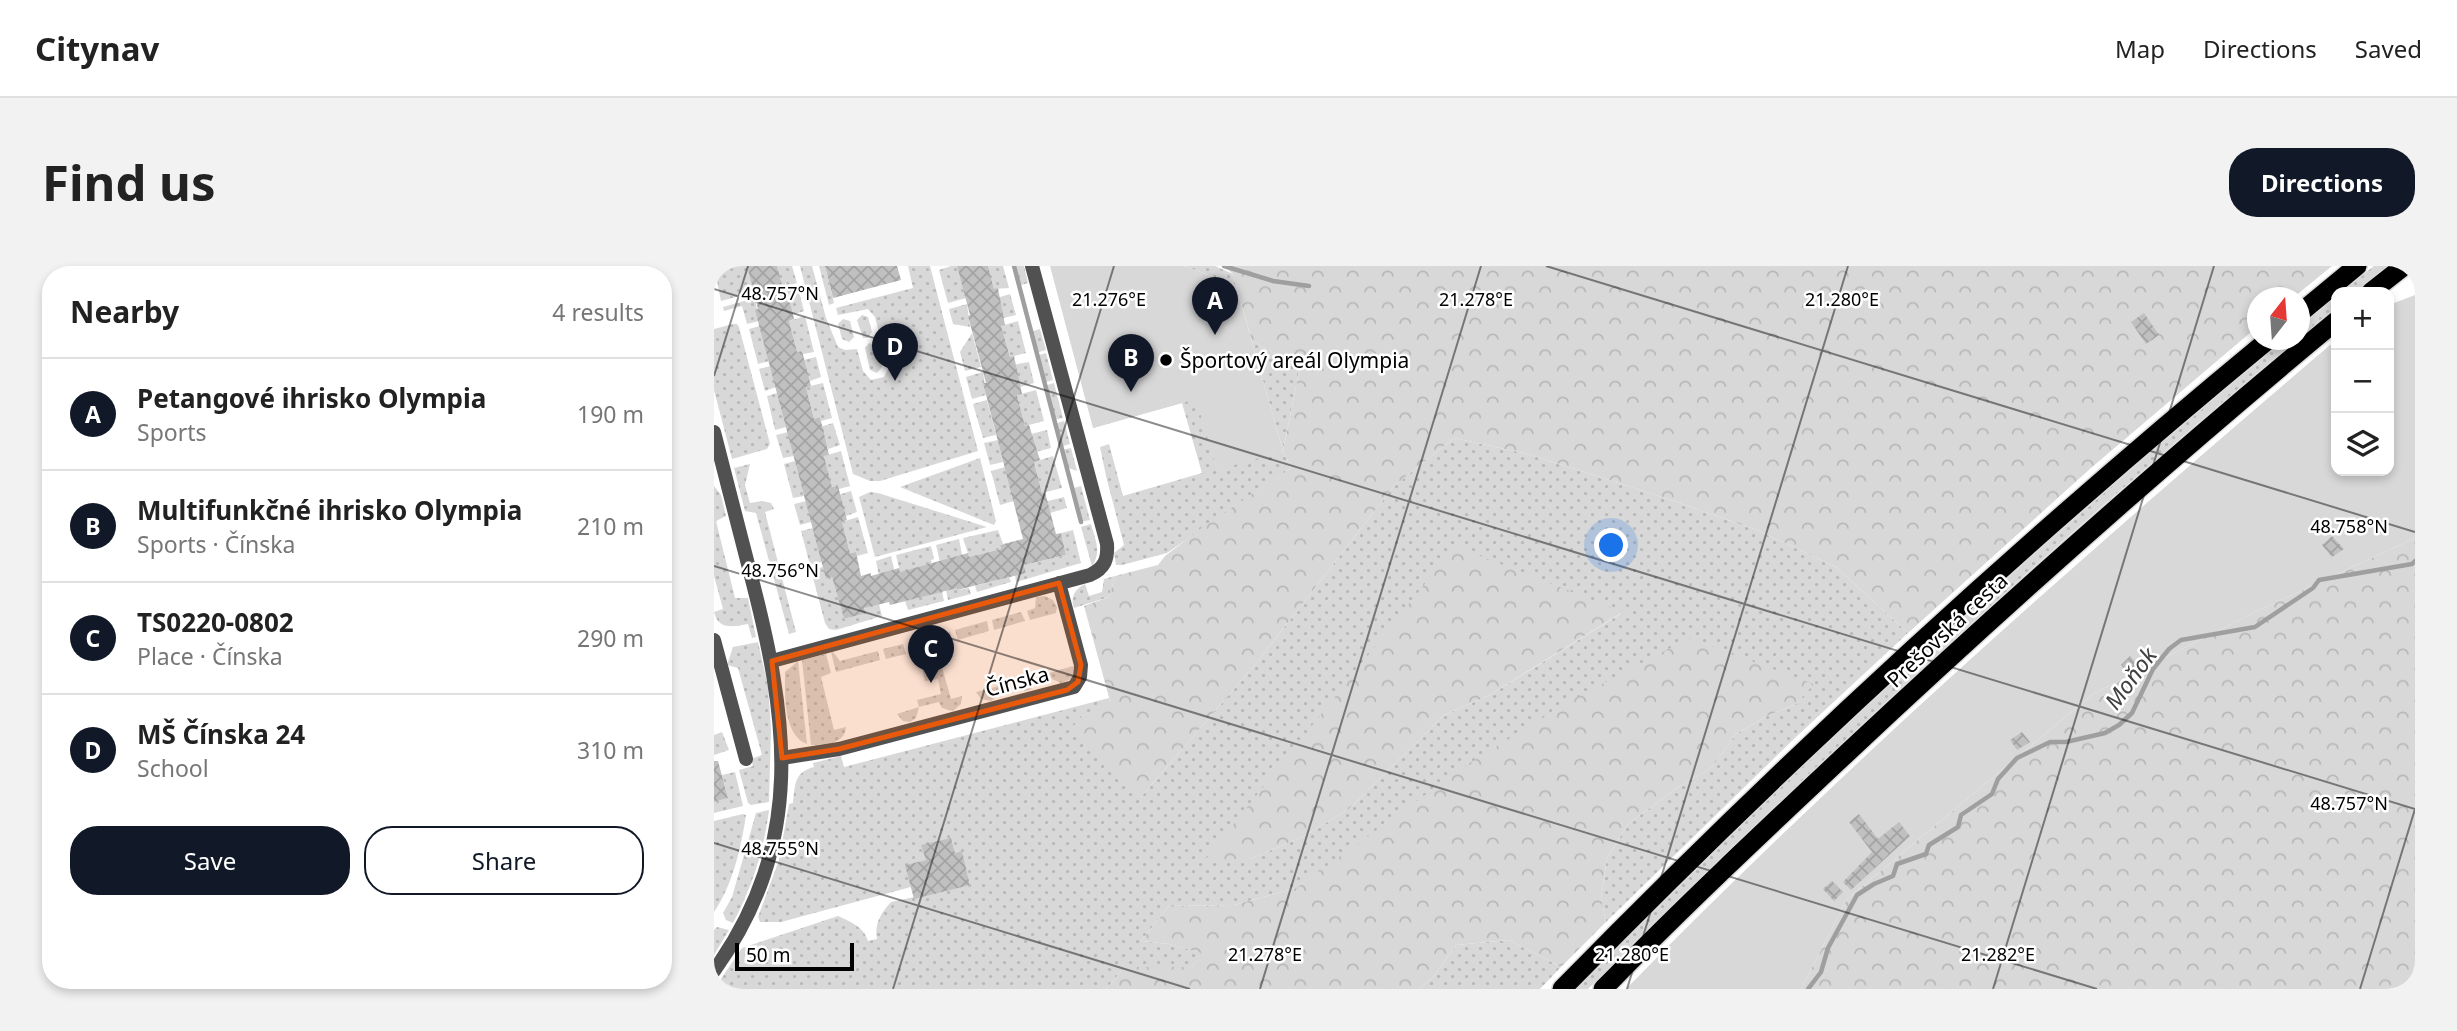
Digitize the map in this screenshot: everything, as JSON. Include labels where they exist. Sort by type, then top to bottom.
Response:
[{"type":"highway","points":[[2310,305],[2357,266]]},
{"type":"highway","points":[[2377,287],[2404,266]]},
{"type":"highway","name":"Prešovská cesta","points":[[1603,989],[1721,872],[1955,652],[2223,414],[2331,325]]},
{"type":"highway","name":"Prešovská cesta","points":[[1562,989],[1766,788],[1883,678],[2054,523],[2256,350]]},
{"type":"street","points":[[772,661],[1090,575],[1101,569],[1106,558],[1107,544],[1032,266]]},
{"type":"street","points":[[714,432],[719,468],[772,661],[782,758],[781,803],[768,867],[745,921],[714,971]]},
{"type":"street","name":"Čínska","points":[[782,758],[839,749],[1074,687],[1080,677],[1081,665],[1059,583]]},
{"type":"street","points":[[714,640],[746,759]]},
{"type":"highlighted area","points":[[1059,583],[1081,665],[1078,682],[1067,690],[839,749],[782,758],[772,661]]},
{"type":"green space","points":[[714,266],[747,266],[754,292],[721,301]]},
{"type":"green space","points":[[777,266],[792,266],[797,283],[787,286],[786,283],[782,284]]},
{"type":"green space","points":[[800,266],[812,266],[826,318],[838,347],[845,350],[857,349],[863,371],[871,380],[884,377],[888,369],[875,317],[868,309],[838,315],[836,308],[913,288],[908,266],[930,266],[978,451],[880,481],[870,481],[853,474]]},
{"type":"green space","points":[[819,266],[825,266],[834,303],[829,305]]},
{"type":"green space","points":[[957,266],[966,298],[948,303],[939,270]]},
{"type":"green space","points":[[988,266],[1003,266],[1009,288],[994,289]]},
{"type":"green space","points":[[1013,266],[1024,266],[1028,283],[1018,286]]},
{"type":"green space","name":"Športový areál Olympia","points":[[1050,266],[1184,266],[1236,285],[1283,451],[1217,470],[1196,399],[1093,428]]},
{"type":"green space","points":[[1184,266],[1215,266],[1233,274],[1236,285]]},
{"type":"green space","points":[[1224,266],[2332,266],[2306,287],[2247,287],[2247,335],[2091,468],[1908,633],[1836,567],[1757,530],[1528,454],[1454,438],[1394,486],[1258,661],[1141,797],[1070,730],[1082,716],[1110,701],[1084,606],[1109,597],[1115,576],[1158,565],[1165,556],[1203,527],[1291,468],[1283,451],[1300,367],[1252,341],[1233,274]]},
{"type":"green space","points":[[2374,266],[2387,266],[2361,287],[2347,287]]},
{"type":"green space","points":[[798,288],[804,311],[792,315],[784,292]]},
{"type":"green space","points":[[1010,294],[1016,315],[1003,318],[997,298]]},
{"type":"green space","points":[[2415,295],[2415,538],[2253,613],[2093,694],[1847,899],[1801,989],[1626,989],[1797,820],[1885,738],[2063,576],[2331,344],[2331,476],[2394,476],[2394,303]]},
{"type":"green space","points":[[755,298],[759,321],[747,324],[742,306],[724,311],[723,307]]},
{"type":"green space","points":[[2331,300],[2331,311],[2310,329],[2310,318]]},
{"type":"green space","points":[[967,304],[970,327],[953,324],[949,309]]},
{"type":"green space","points":[[862,315],[868,317],[872,332],[868,338],[863,338],[857,320]]},
{"type":"green space","points":[[805,316],[814,352],[803,354],[802,351],[797,352],[789,321]]},
{"type":"green space","points":[[1245,317],[1252,341],[1300,367],[1283,451]]},
{"type":"green space","points":[[843,319],[850,321],[854,337],[849,342],[842,339],[838,324]]},
{"type":"green space","points":[[1018,321],[1026,353],[1010,357],[1001,326]]},
{"type":"green space","points":[[733,324],[739,327],[770,444],[767,449],[732,459],[714,390],[714,329]]},
{"type":"green space","points":[[760,326],[769,361],[758,364],[749,329]]},
{"type":"green space","points":[[1040,329],[1046,350],[1036,353],[1030,332]]},
{"type":"green space","points":[[972,333],[981,367],[965,371],[960,352]]},
{"type":"green space","points":[[869,343],[876,345],[882,367],[877,373],[870,370],[865,348]]},
{"type":"green space","points":[[2272,350],[2285,350],[2114,496],[1935,656],[1760,821],[1588,989],[1576,989],[1833,737],[2011,575]]},
{"type":"green space","points":[[1046,353],[1053,380],[1043,383],[1036,356]]},
{"type":"green space","points":[[816,357],[821,377],[810,381],[809,377],[804,379],[799,361]]},
{"type":"green space","points":[[1185,359],[1217,469],[1283,451],[1291,468],[1167,553],[1116,565],[1114,553],[1124,545],[1100,447],[1109,444],[1123,496],[1202,473],[1182,403],[1093,428]]},
{"type":"green space","points":[[1029,362],[1034,383],[1020,387],[1012,365]]},
{"type":"green space","points":[[770,366],[776,387],[765,391],[759,369]]},
{"type":"green space","points":[[983,372],[986,395],[972,399],[966,377]]},
{"type":"green space","points":[[823,383],[832,418],[821,421],[820,417],[814,419],[806,387]]},
{"type":"green space","points":[[1054,383],[1063,418],[1053,420],[1044,386]]},
{"type":"green space","points":[[1036,390],[1044,421],[1025,426],[1017,395]]},
{"type":"green space","points":[[777,393],[786,427],[775,430],[767,396]]},
{"type":"green space","points":[[987,400],[996,435],[983,438],[973,404]]},
{"type":"green space","points":[[1064,421],[1070,444],[1060,447],[1054,424]]},
{"type":"green space","points":[[833,423],[840,445],[828,449],[827,446],[822,447],[817,428]]},
{"type":"green space","points":[[1047,430],[1051,448],[1032,453],[1027,435]]},
{"type":"green space","points":[[788,432],[794,456],[783,458],[776,435]]},
{"type":"green space","points":[[1454,438],[1528,454],[1757,530],[1836,567],[1908,633],[1797,736],[1606,922],[1601,898],[1607,858],[1628,824],[1674,790],[1712,767],[1736,734],[1767,716],[1796,704],[1814,683],[1375,833],[1296,888],[1234,905],[1169,906],[1141,941],[1169,944],[1202,953],[1191,968],[1125,967],[1106,989],[714,989],[742,948],[838,916],[860,929],[868,941],[877,939],[879,919],[891,902],[970,885],[962,852],[955,853],[951,838],[926,860],[906,865],[911,887],[781,922],[760,922],[758,917],[779,860],[789,804],[793,803],[797,780],[803,772],[814,767],[813,763],[841,756],[844,767],[1109,698],[1110,702],[1082,716],[1141,797],[1258,661],[1394,486]],"holes":[[[1455,547],[1622,613],[1488,696],[1444,715],[1349,809],[1302,837],[1250,859]]]},
{"type":"green space","points":[[998,440],[1003,462],[990,465],[984,443]]},
{"type":"green space","points":[[1071,448],[1077,471],[1066,467],[1061,450]]},
{"type":"green space","points":[[841,451],[850,486],[839,489],[838,486],[832,487],[824,456]]},
{"type":"green space","points":[[1053,456],[1062,488],[1042,493],[1034,462]]},
{"type":"green space","points":[[980,458],[996,521],[994,525],[900,487]]},
{"type":"green space","points":[[795,461],[804,496],[793,498],[784,464]]},
{"type":"green space","points":[[750,464],[745,485],[750,503],[771,503],[774,509],[765,512],[796,632],[789,634],[756,513],[745,511],[734,468]]},
{"type":"green space","points":[[1005,467],[1014,501],[1000,505],[991,471]]},
{"type":"green space","points":[[714,486],[721,495],[726,516],[716,521],[735,598],[748,598],[756,637],[752,638],[748,624],[727,626],[719,622],[714,612],[723,609],[714,576]]},
{"type":"green space","points":[[1081,486],[1090,520],[1080,522],[1071,489]]},
{"type":"green space","points":[[851,491],[857,512],[846,516],[835,496]]},
{"type":"green space","points":[[870,492],[987,527],[875,557],[859,497]]},
{"type":"green space","points":[[1064,497],[1067,508],[1050,513],[1044,502]]},
{"type":"green space","points":[[806,501],[811,522],[800,525],[794,504]]},
{"type":"green space","points":[[858,517],[868,553],[857,556],[855,552],[850,553],[842,522]]},
{"type":"green space","points":[[1091,524],[1097,551],[1092,566],[1081,527]]},
{"type":"green space","points":[[813,528],[822,562],[810,565],[801,531]]},
{"type":"green space","points":[[998,530],[1003,544],[1000,545],[1001,549],[969,557],[963,538]]},
{"type":"green space","points":[[1073,530],[1081,563],[1016,582],[1015,575],[1026,573],[1024,565],[1066,555],[1061,533]]},
{"type":"green space","points":[[2415,538],[2415,989],[1801,989],[1847,899],[2093,694],[2253,613]]},
{"type":"green space","points":[[959,539],[962,555],[940,562],[936,545]]},
{"type":"green space","points":[[931,546],[934,559],[931,560],[932,564],[900,572],[896,555]]},
{"type":"green space","points":[[1455,546],[1623,612],[1488,696],[1444,715],[1349,809],[1302,837],[1250,859],[1205,860]]},
{"type":"green space","points":[[891,556],[894,569],[891,574],[879,576],[876,561]]},
{"type":"green space","points":[[823,567],[826,579],[832,577],[844,619],[865,613],[864,606],[879,604],[882,616],[836,630],[829,629],[811,570]]},
{"type":"green space","points":[[1115,576],[1109,597],[1074,608],[1073,597],[1078,588],[1085,584],[1089,596],[1102,592],[1104,579]]},
{"type":"green space","points":[[1009,577],[1011,582],[977,592],[975,586]]},
{"type":"green space","points":[[957,587],[958,590],[969,588],[971,594],[948,600],[946,590]]},
{"type":"green space","points":[[942,591],[944,601],[908,610],[905,601]]},
{"type":"green space","points":[[1045,596],[1053,600],[1057,607],[1056,613],[1030,620],[1027,611],[1035,608],[1036,597]]},
{"type":"green space","points":[[1021,612],[1025,621],[994,630],[992,620]]},
{"type":"green space","points":[[987,621],[989,631],[958,640],[955,630]]},
{"type":"green space","points":[[950,632],[952,641],[936,646],[951,699],[962,696],[961,704],[953,711],[942,708],[939,702],[919,707],[917,700],[941,694],[938,679],[925,681],[916,641]]},
{"type":"green space","points":[[1689,638],[1814,684],[1796,704],[1767,716],[1736,734],[1712,767],[1674,790],[1628,824],[1607,858],[1601,898],[1606,922],[1561,967],[1509,940],[1456,945],[1434,976],[1419,989],[1106,989],[1125,967],[1192,967],[1201,953],[1169,944],[1141,941],[1169,906],[1234,905],[1296,888],[1468,764],[1570,701]]},
{"type":"green space","points":[[758,642],[768,686],[771,730],[769,802],[751,805],[748,803],[739,770],[753,766],[751,759],[762,755],[738,668],[727,665],[733,647]]},
{"type":"green space","points":[[903,644],[906,654],[886,659],[883,649]]},
{"type":"green space","points":[[878,651],[880,660],[836,672],[831,652],[840,661]]},
{"type":"green space","points":[[826,654],[831,673],[821,677],[834,730],[846,727],[845,733],[838,740],[828,744],[811,745],[802,660]]},
{"type":"green space","points":[[798,661],[807,744],[793,732],[787,713],[785,672]]},
{"type":"green space","points":[[1073,666],[1073,675],[1061,683],[1052,679],[1049,673]]},
{"type":"green space","points":[[1036,676],[1035,685],[1030,690],[1021,691],[1013,682]]},
{"type":"green space","points":[[999,686],[998,696],[991,701],[981,699],[976,692]]},
{"type":"green space","points":[[919,707],[916,718],[910,722],[903,721],[897,714]]},
{"type":"green space","points":[[722,732],[729,750],[714,755],[714,735]]},
{"type":"green space","points":[[735,772],[743,806],[714,813],[714,802],[728,798],[722,775]]},
{"type":"green space","points":[[769,810],[756,868],[733,923],[726,920],[723,913],[732,897],[756,813]]},
{"type":"green space","points":[[746,815],[735,865],[714,912],[714,821]]},
{"type":"green space","points":[[717,927],[729,930],[714,955],[714,930]]},
{"type":"green space","points":[[1509,940],[1561,967],[1540,989],[1419,989],[1434,976],[1456,945]]},
{"type":"building","points":[[747,266],[777,266],[782,284],[785,283],[794,319],[789,321],[797,352],[802,351],[811,386],[806,387],[814,419],[820,417],[829,455],[824,456],[832,487],[838,486],[847,520],[842,522],[850,553],[856,552],[861,576],[871,573],[871,576],[899,568],[900,572],[968,553],[969,557],[1001,549],[1000,545],[1023,539],[983,383],[986,383],[957,266],[988,266],[994,289],[998,288],[1005,325],[1001,326],[1010,357],[1014,356],[1022,394],[1017,395],[1025,426],[1029,425],[1040,460],[1034,462],[1042,493],[1045,492],[1056,534],[1061,533],[1066,555],[1024,565],[1026,573],[890,605],[889,602],[864,608],[866,613],[844,619],[832,577],[826,579],[755,310],[758,309]]},
{"type":"building","points":[[825,266],[897,266],[901,280],[833,298]]},
{"type":"building","points":[[2144,313],[2159,335],[2146,344],[2131,322]]},
{"type":"building","points":[[2332,536],[2344,549],[2332,557],[2322,545]]},
{"type":"building","points":[[2130,656],[2144,671],[2135,680],[2121,665]]},
{"type":"building","points":[[2022,732],[2030,742],[2017,750],[2010,740]]},
{"type":"building","points":[[714,761],[718,761],[728,798],[714,802]]},
{"type":"building","points":[[1859,814],[1878,839],[1899,822],[1910,836],[1851,890],[1843,882],[1872,852],[1849,822]]},
{"type":"building","points":[[951,838],[955,853],[962,851],[970,885],[914,899],[905,865],[926,860],[921,845]]},
{"type":"building","points":[[1832,881],[1843,892],[1834,901],[1823,889]]},
{"type":"waterway","points":[[1014,266],[1081,522]]},
{"type":"waterway","points":[[1224,266],[1273,281],[1309,286]]},
{"type":"waterway","name":"Moňok","points":[[1808,989],[1821,972],[1828,948],[1857,895],[1893,876],[1897,864],[1926,854],[1929,845],[1958,827],[1961,815],[1992,794],[1998,779],[2017,758],[2050,742],[2066,742],[2105,733],[2119,725],[2132,713],[2153,669],[2169,649],[2181,640],[2255,627],[2313,588],[2319,580],[2412,564],[2415,561]]},
{"type":"place","name":"Petangové ihrisko Olympia","points":[[1215,335]]},
{"type":"place","name":"Športový areál Olympia","points":[[1166,360]]},
{"type":"place","name":"MŠ Čínska 24","points":[[895,381]]},
{"type":"place","name":"Multifunkčné ihrisko Olympia","points":[[1131,392]]},
{"type":"place","name":"TS0220-0802","points":[[931,683]]}]
